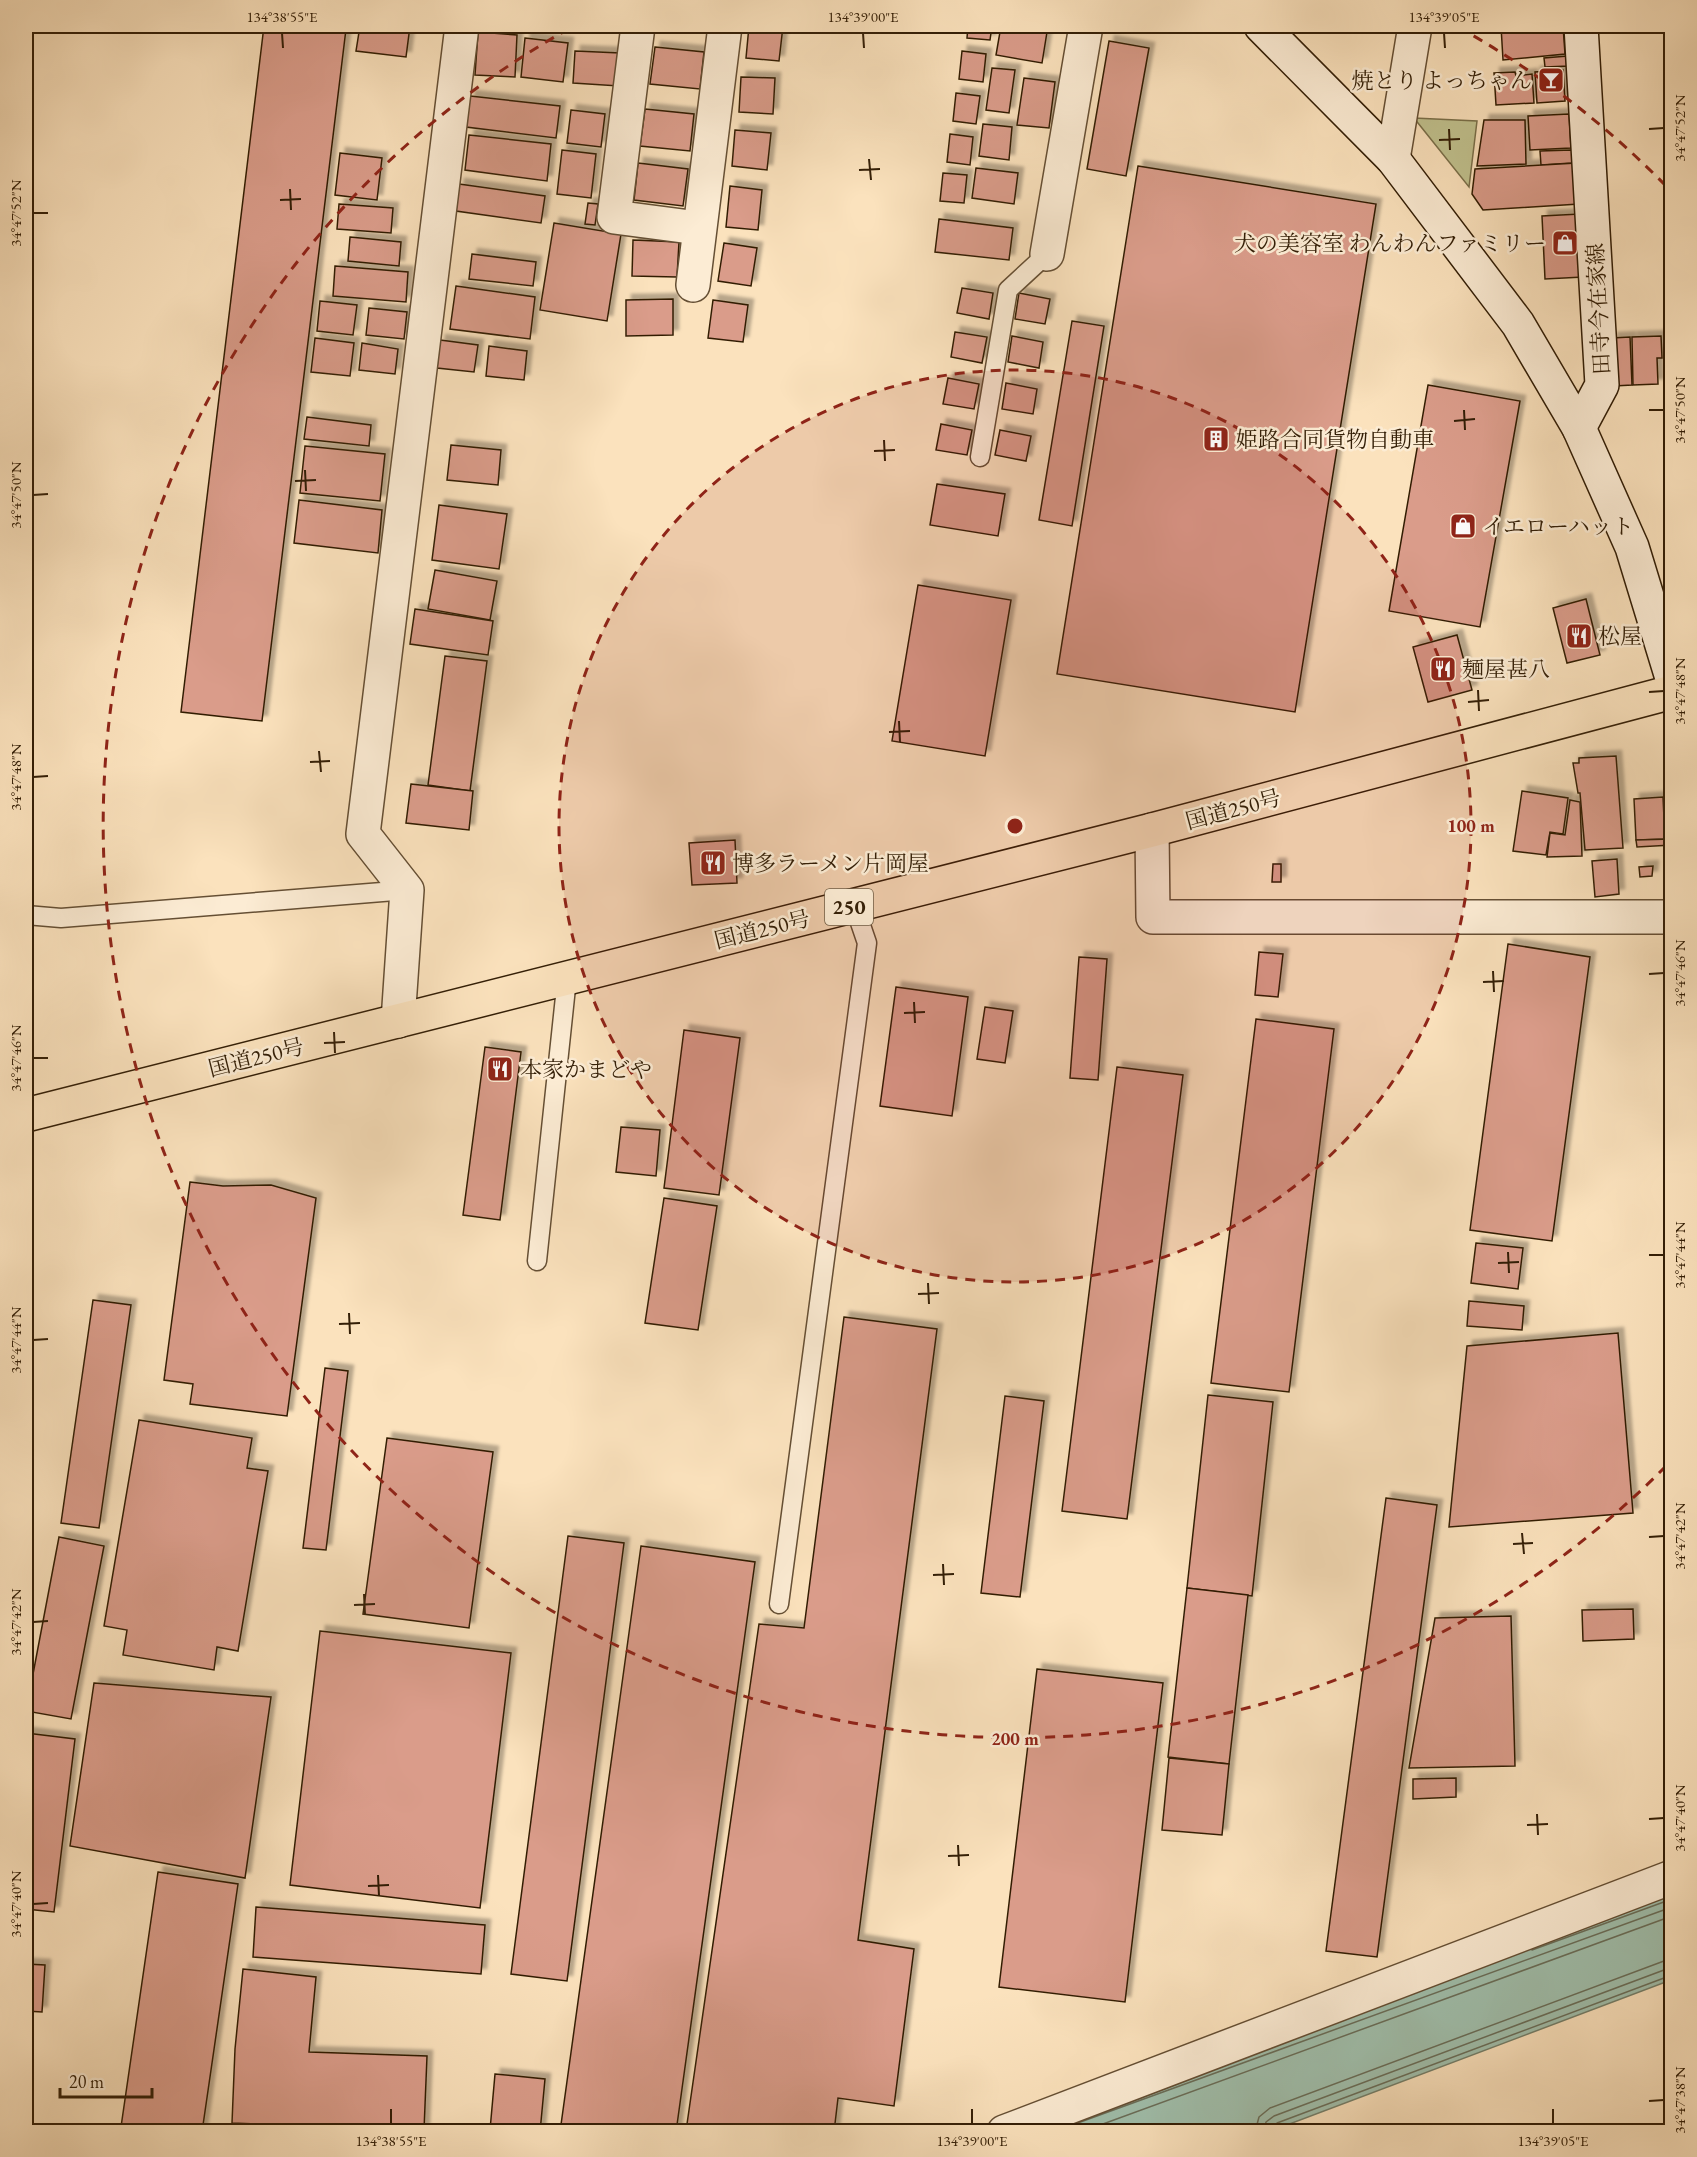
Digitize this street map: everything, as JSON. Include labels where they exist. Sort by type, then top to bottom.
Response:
[{"type":"highway","name":"国道250号","points":[[26,1115],[1152,830],[1671,692]]},
{"type":"street","points":[[398,1021],[407,890],[363,834],[462,26]]},
{"type":"street","points":[[638,26],[614,217],[698,228]]},
{"type":"street","points":[[693,285],[698,228],[725,26]]},
{"type":"street","points":[[1047,254],[1086,26]]},
{"type":"street","points":[[1261,26],[1393,159],[1518,324],[1579,428],[1632,547],[1671,678]]},
{"type":"street","points":[[1393,159],[1415,26]]},
{"type":"street","name":"田寺今在家線","points":[[1579,428],[1602,385],[1581,26]]},
{"type":"street","points":[[1152,830],[1153,917],[1671,917]]},
{"type":"street","points":[[1004,2132],[1671,1877]]},
{"type":"lane","points":[[980,457],[1008,290],[1047,254]]},
{"type":"lane","points":[[26,915],[61,918],[407,890]]},
{"type":"lane","points":[[779,1604],[867,943],[854,905]]},
{"type":"lane","points":[[537,1261],[567,978]]},
{"type":"green space","points":[[1414,118],[1477,121],[1469,187]]},
{"type":"water","points":[[1671,1893],[1671,1980],[1271,2131],[1015,2132]]},
{"type":"building","points":[[264,26],[314,26],[346,29],[262,721],[181,712]]},
{"type":"building","points":[[360,26],[410,26],[406,57],[356,51]]},
{"type":"building","points":[[668,26],[707,26],[707,30]]},
{"type":"building","points":[[749,26],[783,26],[779,61],[746,58]]},
{"type":"building","points":[[968,26],[992,26],[990,40],[967,38]]},
{"type":"building","points":[[1001,26],[1047,32],[1042,63],[996,55]]},
{"type":"building","points":[[1501,26],[1563,26],[1565,54],[1503,60]]},
{"type":"building","points":[[478,32],[517,35],[515,77],[475,75]]},
{"type":"building","points":[[525,38],[568,43],[563,82],[521,77]]},
{"type":"building","points":[[1109,41],[1149,48],[1126,176],[1087,169]]},
{"type":"building","points":[[655,47],[704,52],[700,89],[650,84]]},
{"type":"building","points":[[575,51],[620,53],[619,86],[573,83]]},
{"type":"building","points":[[962,51],[986,54],[983,82],[959,79]]},
{"type":"building","points":[[1568,56],[1569,66],[1545,67],[1544,58]]},
{"type":"building","points":[[992,68],[1015,70],[1009,113],[986,110]]},
{"type":"building","points":[[1563,70],[1565,101],[1537,103],[1535,72]]},
{"type":"building","points":[[1515,72],[1516,76],[1532,74],[1534,103],[1496,105],[1494,73]]},
{"type":"building","points":[[741,77],[775,78],[773,114],[739,112]]},
{"type":"building","points":[[1024,78],[1055,82],[1049,128],[1017,125]]},
{"type":"building","points":[[956,93],[980,96],[976,124],[953,121]]},
{"type":"building","points":[[470,96],[560,106],[556,138],[466,127]]},
{"type":"building","points":[[645,109],[694,114],[690,151],[640,146]]},
{"type":"building","points":[[571,110],[605,114],[601,147],[567,143]]},
{"type":"building","points":[[1569,114],[1571,148],[1530,150],[1528,116]]},
{"type":"building","points":[[1484,120],[1525,120],[1526,164],[1477,166]]},
{"type":"building","points":[[983,124],[1012,127],[1009,160],[979,156]]},
{"type":"building","points":[[735,130],[771,133],[767,170],[732,166]]},
{"type":"building","points":[[950,134],[973,137],[970,165],[947,162]]},
{"type":"building","points":[[469,135],[551,144],[547,181],[465,170]]},
{"type":"building","points":[[562,150],[596,154],[591,198],[557,194]]},
{"type":"building","points":[[1572,150],[1572,163],[1541,165],[1540,151]]},
{"type":"building","points":[[340,153],[382,158],[377,200],[335,195]]},
{"type":"building","points":[[638,163],[688,169],[683,206],[634,200]]},
{"type":"building","points":[[1577,163],[1579,204],[1483,210],[1472,194],[1475,169]]},
{"type":"building","name":"姫路合同貨物自動車","points":[[1138,166],[1376,204],[1295,712],[1057,674]]},
{"type":"building","points":[[976,168],[1018,173],[1014,204],[972,198]]},
{"type":"building","points":[[943,173],[967,175],[964,203],[940,201]]},
{"type":"building","points":[[459,184],[545,196],[541,223],[456,211]]},
{"type":"building","points":[[730,186],[762,190],[758,230],[726,227]]},
{"type":"building","points":[[588,203],[598,204],[595,225],[585,224]]},
{"type":"building","points":[[339,204],[393,208],[391,233],[337,229]]},
{"type":"building","points":[[1580,214],[1583,277],[1545,279],[1542,216]]},
{"type":"building","points":[[939,219],[1013,228],[1009,260],[935,252]]},
{"type":"building","points":[[554,223],[621,234],[607,321],[540,310]]},
{"type":"building","points":[[350,237],[401,242],[399,266],[348,261]]},
{"type":"building","points":[[633,240],[679,242],[677,277],[632,276]]},
{"type":"building","points":[[724,243],[757,248],[751,286],[718,281]]},
{"type":"building","points":[[472,254],[536,262],[533,286],[469,279]]},
{"type":"building","points":[[335,266],[408,272],[406,302],[333,296]]},
{"type":"building","points":[[456,286],[535,297],[530,339],[450,329]]},
{"type":"building","points":[[962,288],[993,293],[989,319],[957,313]]},
{"type":"building","points":[[1019,293],[1050,299],[1045,324],[1015,319]]},
{"type":"building","points":[[673,299],[673,335],[626,336],[626,300]]},
{"type":"building","points":[[713,300],[748,305],[743,342],[708,338]]},
{"type":"building","points":[[320,301],[357,305],[353,335],[317,331]]},
{"type":"building","points":[[369,308],[407,312],[404,339],[366,335]]},
{"type":"building","points":[[1072,321],[1104,326],[1072,526],[1039,520]]},
{"type":"building","points":[[955,332],[987,337],[982,363],[951,357]]},
{"type":"building","points":[[1012,336],[1043,342],[1039,368],[1008,362]]},
{"type":"building","points":[[1661,336],[1662,358],[1657,358],[1658,384],[1633,385],[1632,337]]},
{"type":"building","points":[[1630,337],[1632,385],[1614,386],[1612,338]]},
{"type":"building","points":[[315,338],[354,343],[350,376],[311,372]]},
{"type":"building","points":[[440,340],[478,345],[474,372],[437,368]]},
{"type":"building","points":[[362,343],[398,349],[395,374],[359,370]]},
{"type":"building","points":[[489,346],[527,351],[524,380],[486,376]]},
{"type":"building","points":[[948,378],[979,384],[974,409],[943,404]]},
{"type":"building","points":[[1006,383],[1037,389],[1033,414],[1002,409]]},
{"type":"building","points":[[1428,385],[1520,401],[1480,627],[1389,611]]},
{"type":"building","points":[[307,417],[371,425],[369,446],[304,439]]},
{"type":"building","points":[[941,424],[972,430],[967,455],[936,450]]},
{"type":"building","points":[[1000,430],[1031,436],[1026,461],[995,455]]},
{"type":"building","points":[[451,445],[501,450],[498,485],[447,480]]},
{"type":"building","points":[[305,446],[385,454],[380,501],[300,493]]},
{"type":"building","points":[[937,484],[1005,494],[998,536],[930,525]]},
{"type":"building","points":[[299,500],[382,510],[378,553],[294,543]]},
{"type":"building","points":[[439,505],[507,514],[499,569],[432,560]]},
{"type":"building","points":[[435,570],[497,581],[490,620],[428,609]]},
{"type":"building","points":[[918,585],[1011,600],[985,756],[892,741]]},
{"type":"building","points":[[1586,599],[1600,655],[1567,663],[1553,608]]},
{"type":"building","points":[[415,609],[493,621],[488,655],[410,644]]},
{"type":"building","name":"麺屋甚八","points":[[1457,635],[1472,690],[1428,702],[1413,647]]},
{"type":"building","points":[[445,656],[487,661],[470,791],[428,785]]},
{"type":"building","points":[[1616,756],[1623,848],[1585,850],[1580,793],[1578,793],[1573,763],[1579,763],[1579,758]]},
{"type":"building","points":[[411,784],[473,791],[469,830],[406,823]]},
{"type":"building","points":[[1522,791],[1568,798],[1563,834],[1550,832],[1546,855],[1513,851]]},
{"type":"building","points":[[1663,797],[1665,839],[1636,840],[1634,799]]},
{"type":"building","points":[[1570,800],[1580,802],[1582,856],[1547,857],[1550,833],[1565,835]]},
{"type":"building","points":[[1672,839],[1672,845],[1637,847],[1636,840]]},
{"type":"building","name":"博多ラーメン片岡屋","points":[[735,840],[737,883],[692,885],[689,843]]},
{"type":"building","points":[[1617,859],[1619,894],[1595,897],[1592,861]]},
{"type":"building","points":[[1273,864],[1281,864],[1281,882],[1272,882]]},
{"type":"building","points":[[1653,866],[1652,876],[1640,877],[1639,867]]},
{"type":"building","points":[[1508,944],[1590,957],[1552,1241],[1470,1230]]},
{"type":"building","points":[[1259,952],[1283,954],[1278,997],[1255,995]]},
{"type":"building","points":[[1079,957],[1107,959],[1098,1080],[1070,1078]]},
{"type":"building","points":[[896,987],[968,997],[952,1116],[880,1106]]},
{"type":"building","points":[[985,1007],[1013,1011],[1005,1063],[977,1059]]},
{"type":"building","points":[[1256,1019],[1334,1029],[1289,1392],[1211,1383]]},
{"type":"building","points":[[684,1030],[740,1038],[719,1195],[664,1188]]},
{"type":"building","points":[[485,1047],[521,1052],[500,1220],[463,1215]]},
{"type":"building","points":[[1117,1067],[1183,1075],[1127,1519],[1062,1511]]},
{"type":"building","points":[[621,1127],[660,1130],[656,1176],[616,1172]]},
{"type":"building","points":[[190,1182],[223,1186],[271,1185],[316,1198],[287,1416],[190,1404],[193,1384],[164,1380]]},
{"type":"building","points":[[664,1198],[717,1206],[698,1330],[645,1323]]},
{"type":"building","points":[[1476,1243],[1523,1248],[1518,1289],[1471,1283]]},
{"type":"building","points":[[93,1300],[131,1305],[99,1528],[61,1523]]},
{"type":"building","points":[[1469,1301],[1524,1306],[1522,1330],[1467,1326]]},
{"type":"building","points":[[844,1317],[937,1329],[858,1940],[914,1949],[894,2106],[838,2098],[834,2132],[686,2131],[759,1624],[804,1628]]},
{"type":"building","points":[[1618,1333],[1633,1513],[1449,1527],[1467,1346]]},
{"type":"building","points":[[325,1368],[348,1371],[326,1550],[303,1548]]},
{"type":"building","points":[[1208,1395],[1273,1402],[1252,1596],[1187,1588]]},
{"type":"building","points":[[1005,1396],[1044,1401],[1020,1597],[981,1593]]},
{"type":"building","points":[[139,1420],[252,1438],[247,1468],[268,1471],[238,1651],[217,1647],[214,1670],[123,1655],[127,1630],[104,1626]]},
{"type":"building","points":[[387,1438],[493,1452],[469,1628],[363,1614]]},
{"type":"building","points":[[1386,1498],[1437,1505],[1377,1957],[1326,1951]]},
{"type":"building","points":[[568,1536],[624,1543],[567,1981],[511,1974]]},
{"type":"building","points":[[59,1537],[104,1546],[71,1719],[26,1711]]},
{"type":"building","points":[[641,1546],[755,1562],[676,2132],[560,2132]]},
{"type":"building","points":[[1187,1588],[1248,1595],[1229,1764],[1168,1757]]},
{"type":"building","points":[[1633,1609],[1634,1639],[1583,1641],[1582,1610]]},
{"type":"building","points":[[1511,1616],[1515,1766],[1409,1768],[1435,1618]]},
{"type":"building","points":[[320,1631],[511,1653],[480,1908],[290,1885]]},
{"type":"building","points":[[1037,1669],[1163,1683],[1125,2002],[999,1987]]},
{"type":"building","points":[[94,1683],[271,1697],[245,1878],[70,1846]]},
{"type":"building","points":[[26,1733],[75,1739],[54,1912],[26,1909]]},
{"type":"building","points":[[1169,1758],[1229,1764],[1222,1835],[1162,1830]]},
{"type":"building","points":[[1456,1778],[1456,1797],[1413,1799],[1413,1779]]},
{"type":"building","points":[[158,1872],[238,1884],[202,2132],[149,2132],[121,2127]]},
{"type":"building","points":[[256,1907],[485,1925],[481,1974],[253,1957]]},
{"type":"building","points":[[26,1964],[45,1965],[42,2012],[26,2011]]},
{"type":"building","points":[[243,1969],[316,1977],[309,2052],[427,2056],[424,2130],[232,2123],[235,2049]]},
{"type":"building","points":[[495,2074],[545,2079],[540,2132],[490,2130]]},
{"type":"place","name":"焼とり よっちゃん","points":[[1551,80]]},
{"type":"place","name":"犬の美容室 わんわんファミリー","points":[[1565,243]]},
{"type":"place","name":"姫路合同貨物自動車","points":[[1216,439]]},
{"type":"place","name":"イエローハット","points":[[1463,526]]},
{"type":"place","name":"松屋","points":[[1579,636]]},
{"type":"place","name":"麺屋甚八","points":[[1443,669]]},
{"type":"place","name":"博多ラーメン片岡屋","points":[[713,863]]},
{"type":"place","name":"本家かまどや","points":[[500,1069]]}]
